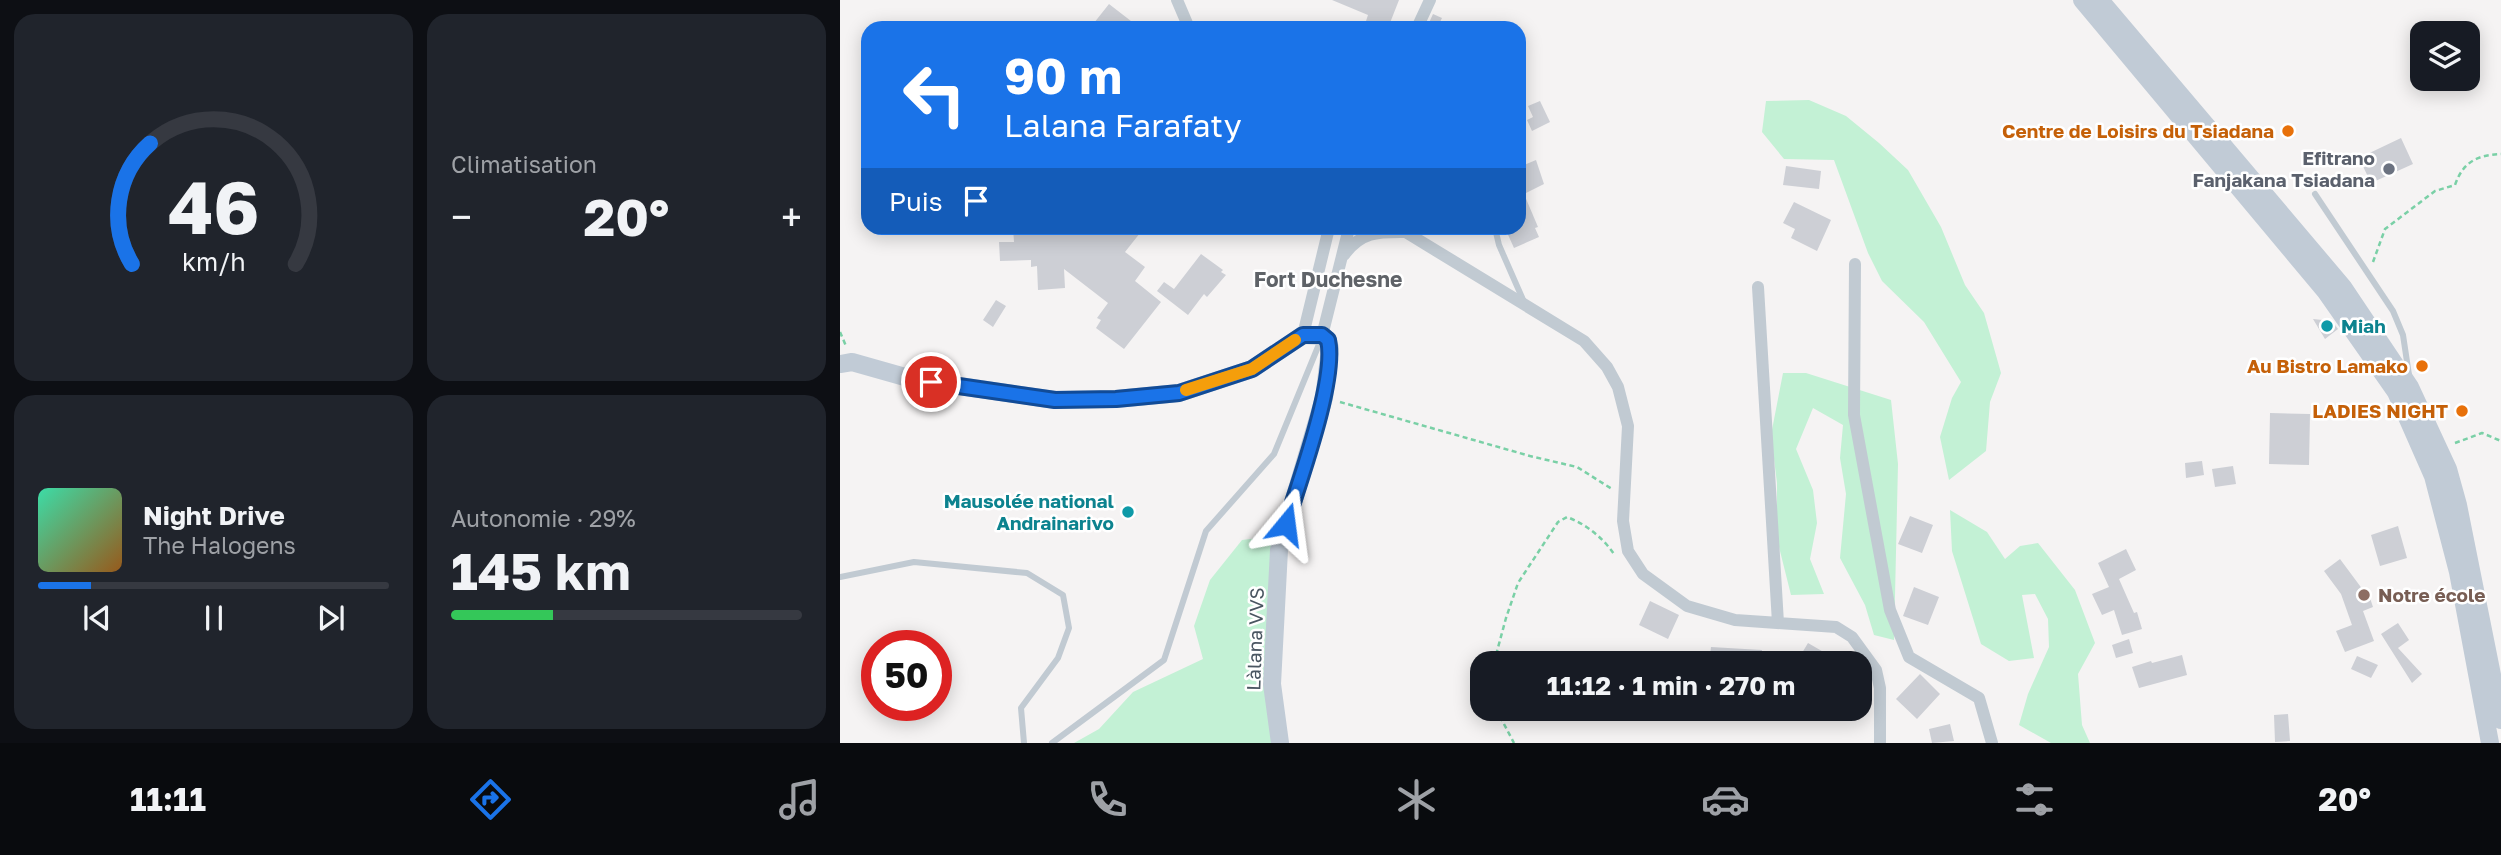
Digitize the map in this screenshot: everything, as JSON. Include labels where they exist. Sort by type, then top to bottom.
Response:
[{"type":"street","points":[[1177,0],[1186,21]]},
{"type":"street","points":[[1420,21],[1430,0]]},
{"type":"street","points":[[2082,0],[2326,292],[2396,392],[2433,475],[2458,572],[2490,743]]},
{"type":"street","points":[[2100,0],[2343,287],[2410,387],[2448,469],[2458,505],[2501,720]]},
{"type":"street","points":[[1303,335],[1327,235]]},
{"type":"street","points":[[840,364],[852,362],[912,379],[1055,400],[1116,399],[1179,393],[1252,369],[1303,335],[1322,335],[1347,235]]},
{"type":"street","points":[[1342,257],[1361,237],[1370,235]]},
{"type":"street","points":[[1412,235],[1584,341],[1607,367],[1618,387],[1628,426],[1623,520],[1628,551],[1643,575],[1687,606],[1735,620],[1836,627],[1852,637],[1876,670],[1880,688],[1880,743]]},
{"type":"street","points":[[1856,264],[1854,415],[1890,610],[1909,657],[1979,698],[1992,743]]},
{"type":"street","points":[[1758,287],[1778,623]]},
{"type":"street","name":"Làlana VVS","points":[[1280,743],[1272,684],[1279,550],[1324,398],[1330,349],[1328,340],[1322,335]]},
{"type":"lane","points":[[2315,194],[2393,312],[2403,335],[2410,387]]},
{"type":"lane","points":[[1497,235],[1525,304]]},
{"type":"lane","points":[[1052,743],[1164,660],[1206,531],[1274,454],[1322,335]]},
{"type":"lane","points":[[840,577],[914,562],[1027,573],[1063,595],[1069,628],[1058,658],[1021,708],[1024,743]]},
{"type":"path","points":[[2368,275],[2385,229],[2435,191],[2455,185],[2459,173],[2469,162],[2479,156],[2501,154]]},
{"type":"path","points":[[1324,398],[1577,467],[1616,491]]},
{"type":"path","points":[[2438,447],[2468,440],[2482,433],[2501,440]]},
{"type":"path","points":[[1497,651],[1518,583],[1558,522],[1567,517],[1577,520],[1605,540],[1619,560]]},
{"type":"path","points":[[1502,721],[1514,743]]},
{"type":"green space","points":[[1809,100],[1846,116],[1908,170],[1941,227],[1965,285],[1984,313],[2001,373],[1990,402],[1986,451],[1949,480],[1940,437],[1952,398],[1961,382],[1924,322],[1882,281],[1868,253],[1834,160],[1784,159],[1762,132],[1766,101]]},
{"type":"green space","points":[[1783,373],[1806,373],[1891,400],[1898,464],[1894,640],[1874,635],[1865,605],[1840,558],[1846,494],[1840,458],[1843,425],[1813,408],[1796,449],[1813,490],[1817,523],[1810,559],[1824,594],[1791,595],[1777,539],[1777,483],[1771,435]]},
{"type":"green space","points":[[1950,510],[1987,532],[2005,559],[2020,546],[2038,543],[2075,590],[2095,643],[2078,674],[2082,725],[2090,743],[2051,743],[2019,725],[2028,694],[2049,647],[2048,619],[2035,594],[2022,595],[2034,658],[2009,661],[1981,644],[1952,551]]},
{"type":"green space","points":[[1274,536],[1273,743],[1074,743],[1099,729],[1133,692],[1203,659],[1194,626],[1210,580],[1242,540]]},
{"type":"building","points":[[1332,0],[1399,0],[1391,21],[1366,21],[1368,15]]},
{"type":"building","points":[[1109,4],[1131,21],[1096,21]]},
{"type":"building","points":[[1433,14],[1442,18],[1440,21],[1430,21]]},
{"type":"building","points":[[1540,101],[1550,122],[1532,131],[1527,120],[1533,117],[1528,106]]},
{"type":"building","points":[[2401,138],[2413,164],[2371,183],[2359,158]]},
{"type":"building","points":[[1536,160],[1544,184],[1526,193],[1526,164]]},
{"type":"building","points":[[1786,166],[1821,171],[1819,189],[1783,185]]},
{"type":"building","points":[[1526,199],[1538,227],[1535,228],[1539,237],[1514,248],[1508,235],[1526,235]]},
{"type":"building","points":[[1794,202],[1831,220],[1817,251],[1791,238],[1795,229],[1783,223]]},
{"type":"building","points":[[1014,235],[1138,235],[1125,252],[1145,267],[1135,281],[1161,302],[1124,349],[1096,328],[1101,320],[1097,318],[1108,303],[1064,269],[1065,288],[1038,290],[1037,266],[1031,267],[1031,260],[1000,261],[999,242],[1014,242]]},
{"type":"building","points":[[1201,254],[1226,275],[1207,297],[1204,294],[1188,315],[1157,291],[1164,282],[1174,289]]},
{"type":"building","points":[[996,300],[1006,306],[993,327],[983,320]]},
{"type":"building","name":"Miah","points":[[2313,319],[2332,321],[2338,329],[2325,339]]},
{"type":"building","points":[[2270,413],[2310,414],[2309,465],[2269,464]]},
{"type":"building","points":[[2202,461],[2204,475],[2186,478],[2185,463]]},
{"type":"building","points":[[2233,466],[2236,484],[2215,487],[2212,469]]},
{"type":"building","points":[[1910,516],[1933,525],[1922,553],[1898,544]]},
{"type":"building","points":[[2398,526],[2407,558],[2380,566],[2371,535]]},
{"type":"building","points":[[2126,549],[2136,570],[2119,579],[2134,613],[2137,612],[2142,629],[2122,635],[2114,610],[2102,615],[2092,594],[2109,587],[2098,563]]},
{"type":"building","points":[[2340,559],[2363,590],[2367,589],[2373,607],[2363,611],[2374,641],[2345,652],[2336,631],[2352,625],[2341,594],[2324,571]]},
{"type":"building","points":[[1914,587],[1939,597],[1928,625],[1903,616]]},
{"type":"building","points":[[1650,601],[1679,615],[1668,639],[1639,625]]},
{"type":"building","points":[[2398,623],[2409,640],[2398,648],[2422,674],[2412,683],[2381,634]]},
{"type":"building","points":[[2129,639],[2133,653],[2116,658],[2112,645]]},
{"type":"building","points":[[1808,643],[1822,651],[1803,651]]},
{"type":"building","points":[[1711,647],[1762,650],[1762,651],[1710,651]]},
{"type":"building","points":[[2182,655],[2187,675],[2139,688],[2132,667]]},
{"type":"building","points":[[2357,656],[2378,665],[2371,678],[2351,669]]},
{"type":"building","points":[[1920,674],[1940,694],[1917,719],[1896,699]]},
{"type":"building","points":[[2288,714],[2290,741],[2275,742],[2274,715]]},
{"type":"building","points":[[1950,724],[1954,741],[1932,743],[1929,729]]},
{"type":"slow traffic","points":[[1186,390],[1252,369],[1295,340]]},
{"type":"place","name":"Centre de Loisirs du Tsiadana","points":[[2288,131]]},
{"type":"place","name":"Efitrano Fanjakana Tsiadana","points":[[2389,169]]},
{"type":"place","name":"Miah","points":[[2327,326]]},
{"type":"place","name":"Au Bistro Lamako","points":[[2422,366]]},
{"type":"place","name":"LADIES NIGHT","points":[[2462,411]]},
{"type":"place","name":"Mausolée national Andrainarivo","points":[[1128,512]]},
{"type":"place","name":"Notre école","points":[[2364,595]]},
{"type":"district","name":"Fort Duchesne","points":[[1328,280]]},
{"type":"route","points":[[931,382],[1055,400],[1116,399],[1179,393],[1252,369],[1303,335],[1322,335],[1328,340],[1330,349],[1324,398],[1286,524]]}]
